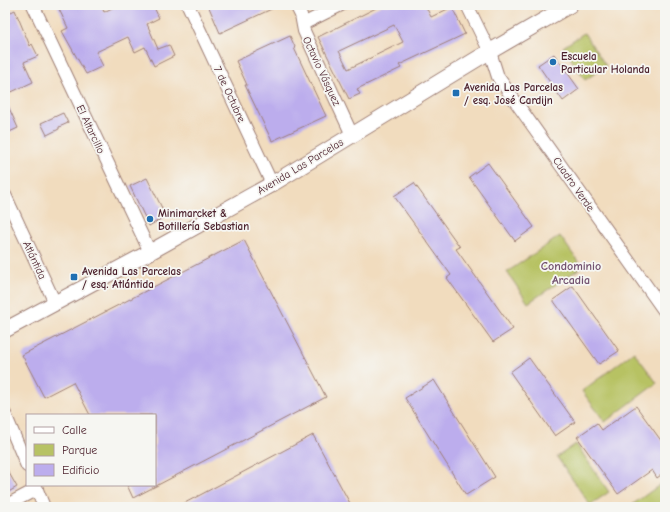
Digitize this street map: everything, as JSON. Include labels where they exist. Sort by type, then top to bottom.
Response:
[{"type":"street","name":"El Altarcillo","points":[[33,5],[150,252]]},
{"type":"street","name":"7 de Octubre","points":[[188,5],[272,184]]},
{"type":"street","name":"Octavio Vásquez","points":[[296,5],[301,15],[304,31],[352,135]]},
{"type":"street","points":[[303,24],[341,5]]},
{"type":"street","name":"Cuadro Verde","points":[[467,5],[490,52],[498,77],[665,312]]},
{"type":"street","name":"Avenida Las Parcelas","points":[[5,330],[272,184],[570,5]]},
{"type":"street","name":"Atlántida","points":[[5,195],[55,303]]},
{"type":"street","points":[[5,414],[8,428],[26,464]]},
{"type":"street","points":[[5,506],[36,487],[44,507]]},
{"type":"green space","points":[[584,33],[606,66],[585,80],[563,47]]},
{"type":"green space","points":[[560,236],[582,267],[528,303],[507,272]]},
{"type":"green space","points":[[634,352],[657,383],[605,422],[582,391]]},
{"type":"green space","points":[[576,444],[609,492],[590,505],[557,457]]},
{"type":"green space","points":[[665,481],[665,507],[629,507]]},
{"type":"building","points":[[57,5],[101,5],[104,12],[118,5],[153,5],[159,18],[147,24],[158,49],[169,45],[174,56],[154,66],[145,47],[135,52],[128,37],[96,52],[103,66],[86,74],[62,31],[68,28]]},
{"type":"building","points":[[208,5],[280,5],[220,33]]},
{"type":"building","points":[[382,5],[425,5],[431,17],[452,7],[465,34],[399,65],[401,68],[357,89],[360,94],[349,99],[318,37]],"holes":[[[394,25],[403,42],[348,69],[339,51]]]},
{"type":"building","points":[[15,10],[30,46],[32,44],[38,56],[24,62],[33,82],[5,95],[5,15]]},
{"type":"building","points":[[290,36],[295,47],[294,48],[326,116],[272,141],[245,85],[247,85],[236,61]]},
{"type":"building","points":[[554,54],[579,89],[563,101],[538,65]]},
{"type":"building","points":[[5,99],[18,128],[5,134]]},
{"type":"building","points":[[63,113],[68,123],[47,135],[41,123]]},
{"type":"building","points":[[488,163],[534,227],[515,241],[469,177]]},
{"type":"building","points":[[147,178],[166,216],[149,226],[130,186]]},
{"type":"building","points":[[414,183],[460,247],[456,249],[513,329],[493,342],[447,278],[451,275],[394,196]]},
{"type":"building","points":[[244,240],[326,397],[156,486],[156,414],[89,414],[73,382],[44,397],[22,355]]},
{"type":"building","points":[[573,286],[619,351],[599,364],[553,300]]},
{"type":"building","points":[[529,358],[575,422],[555,436],[510,372]]},
{"type":"building","points":[[434,380],[495,477],[466,495],[405,398]]},
{"type":"building","points":[[636,406],[665,446],[665,472],[657,478],[652,470],[618,494],[577,437],[597,423],[602,430]]},
{"type":"building","points":[[313,435],[352,507],[177,507],[202,494]]},
{"type":"building","points":[[5,466],[17,487],[5,494]]},
{"type":"building","points":[[127,486],[156,486],[133,498]]},
{"type":"place","name":"Escuela Particular Holanda","points":[[553,62]]},
{"type":"place","name":"Avenida Las Parcelas / esq. José Cardijn","points":[[456,93]]},
{"type":"place","name":"Minimarcket & Botillería Sebastian","points":[[150,219]]},
{"type":"place","name":"Avenida Las Parcelas / esq. Atlántida","points":[[74,277]]},
{"type":"district","name":"Condominio Arcadia","points":[[571,273]]}]
